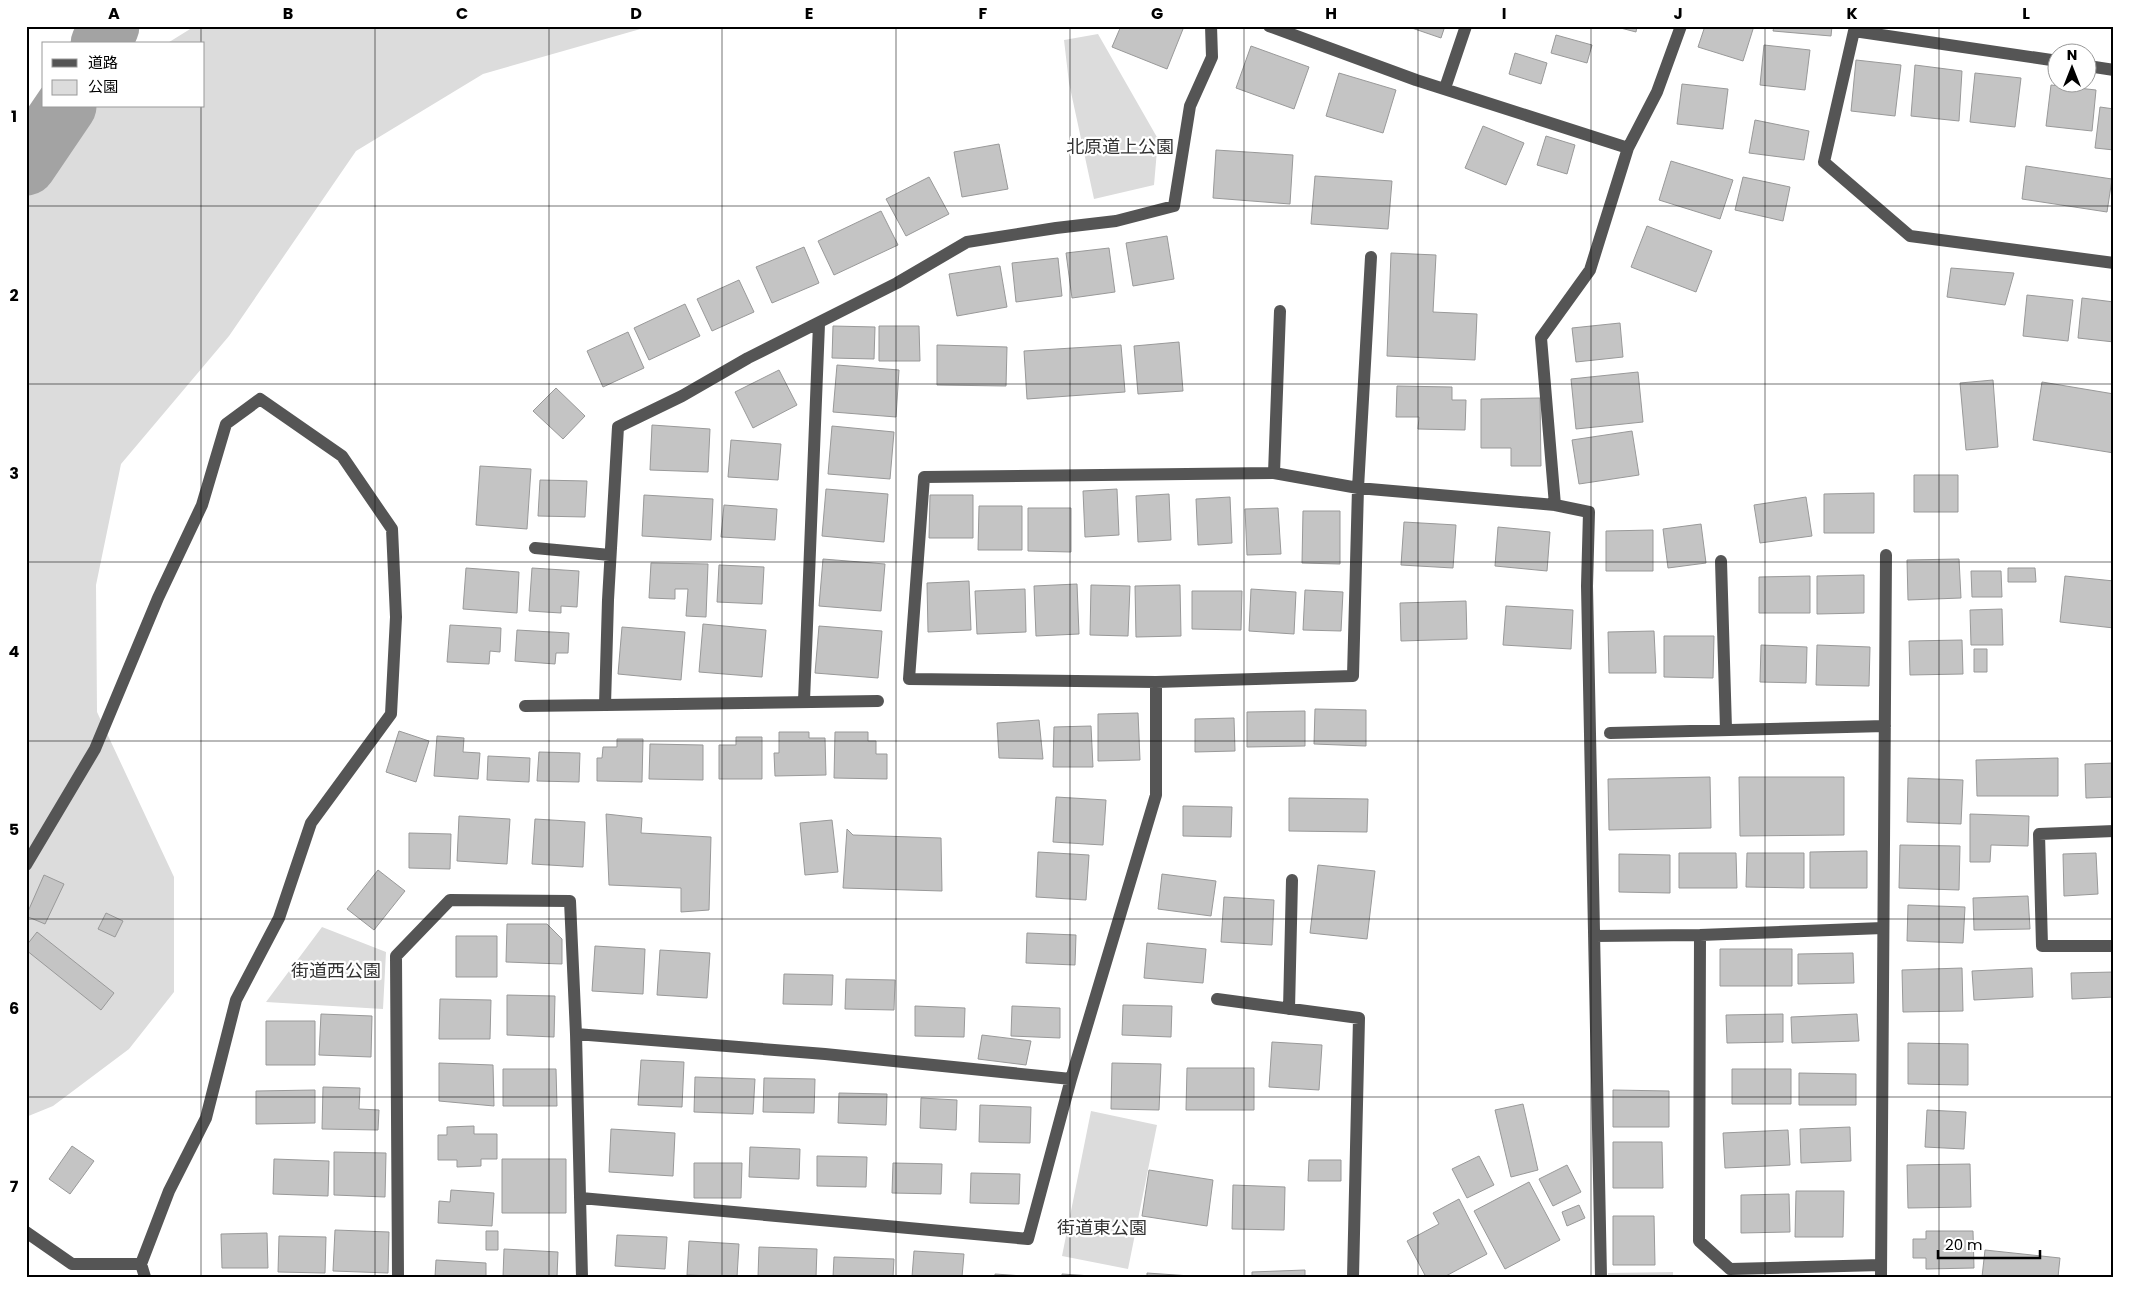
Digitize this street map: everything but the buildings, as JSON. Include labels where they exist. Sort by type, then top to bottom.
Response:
[{"type":"street","points":[[605,704],[610,555],[618,427],[682,396],[748,358],[819,324],[967,242],[1056,228],[1116,222],[1174,206],[1190,106],[1212,57],[1211,26]]},
{"type":"street","points":[[1269,26],[1416,80],[1628,148]]},
{"type":"street","points":[[1445,88],[1466,26]]},
{"type":"street","points":[[1555,505],[1540,338],[1590,270],[1628,148],[1657,92],[1681,26]]},
{"type":"street","points":[[2048,60],[1854,31],[1824,162],[1910,236],[2114,263]]},
{"type":"street","points":[[2098,68],[2114,70]]},
{"type":"street","points":[[1371,257],[1358,488],[1353,676],[1156,682],[909,679],[924,477],[1274,473],[1358,488],[1555,505],[1589,512],[1587,586],[1601,1277]]},
{"type":"street","points":[[1274,473],[1280,311]]},
{"type":"street","points":[[804,701],[819,324]]},
{"type":"street","points":[[26,865],[95,749],[158,598],[202,505],[226,424],[260,399],[342,456],[392,528],[396,616],[391,714],[310,823],[279,918],[236,1000],[206,1118],[169,1192],[141,1264],[145,1277]]},
{"type":"street","points":[[535,548],[610,555]]},
{"type":"street","points":[[1700,935],[1699,1241],[1730,1269],[1881,1271],[1886,555]]},
{"type":"street","points":[[1721,562],[1726,730]]},
{"type":"street","points":[[581,1198],[1028,1239],[1071,1078],[1156,795],[1156,682]]},
{"type":"street","points":[[525,706],[878,701]]},
{"type":"street","points":[[1610,733],[1885,726]]},
{"type":"street","points":[[2114,831],[2039,834],[2042,946],[2114,946]]},
{"type":"street","points":[[1289,1009],[1292,880]]},
{"type":"street","points":[[398,1277],[396,956],[450,900],[570,901],[576,1034],[582,1277]]},
{"type":"street","points":[[1594,936],[1700,935],[1883,928]]},
{"type":"street","points":[[1217,998],[1359,1018],[1353,1277]]},
{"type":"street","points":[[576,1034],[825,1054],[1071,1078]]},
{"type":"street","points":[[26,1232],[72,1264],[141,1264]]},
{"type":"green space","points":[[195,26],[651,26],[483,74],[356,151],[229,336],[121,464],[96,585],[97,712],[174,877],[174,992],[129,1049],[53,1106],[26,1117],[26,129],[59,108],[205,108],[205,42],[169,42]]},
{"type":"green space","name":"北原道上公園","points":[[1098,34],[1158,139],[1154,185],[1094,199],[1069,83],[1064,40]]},
{"type":"green space","name":"街道西公園","points":[[322,927],[386,952],[383,1009],[266,1002]]},
{"type":"green space","name":"街道東公園","points":[[1091,1111],[1157,1125],[1128,1269],[1062,1256]]},
{"type":"green space","points":[[1673,1272],[1673,1277],[1608,1277],[1608,1273]]},
{"type":"waterway","points":[[102,42],[109,26]]},
{"type":"waterway","points":[[26,165],[65,108]]}]
